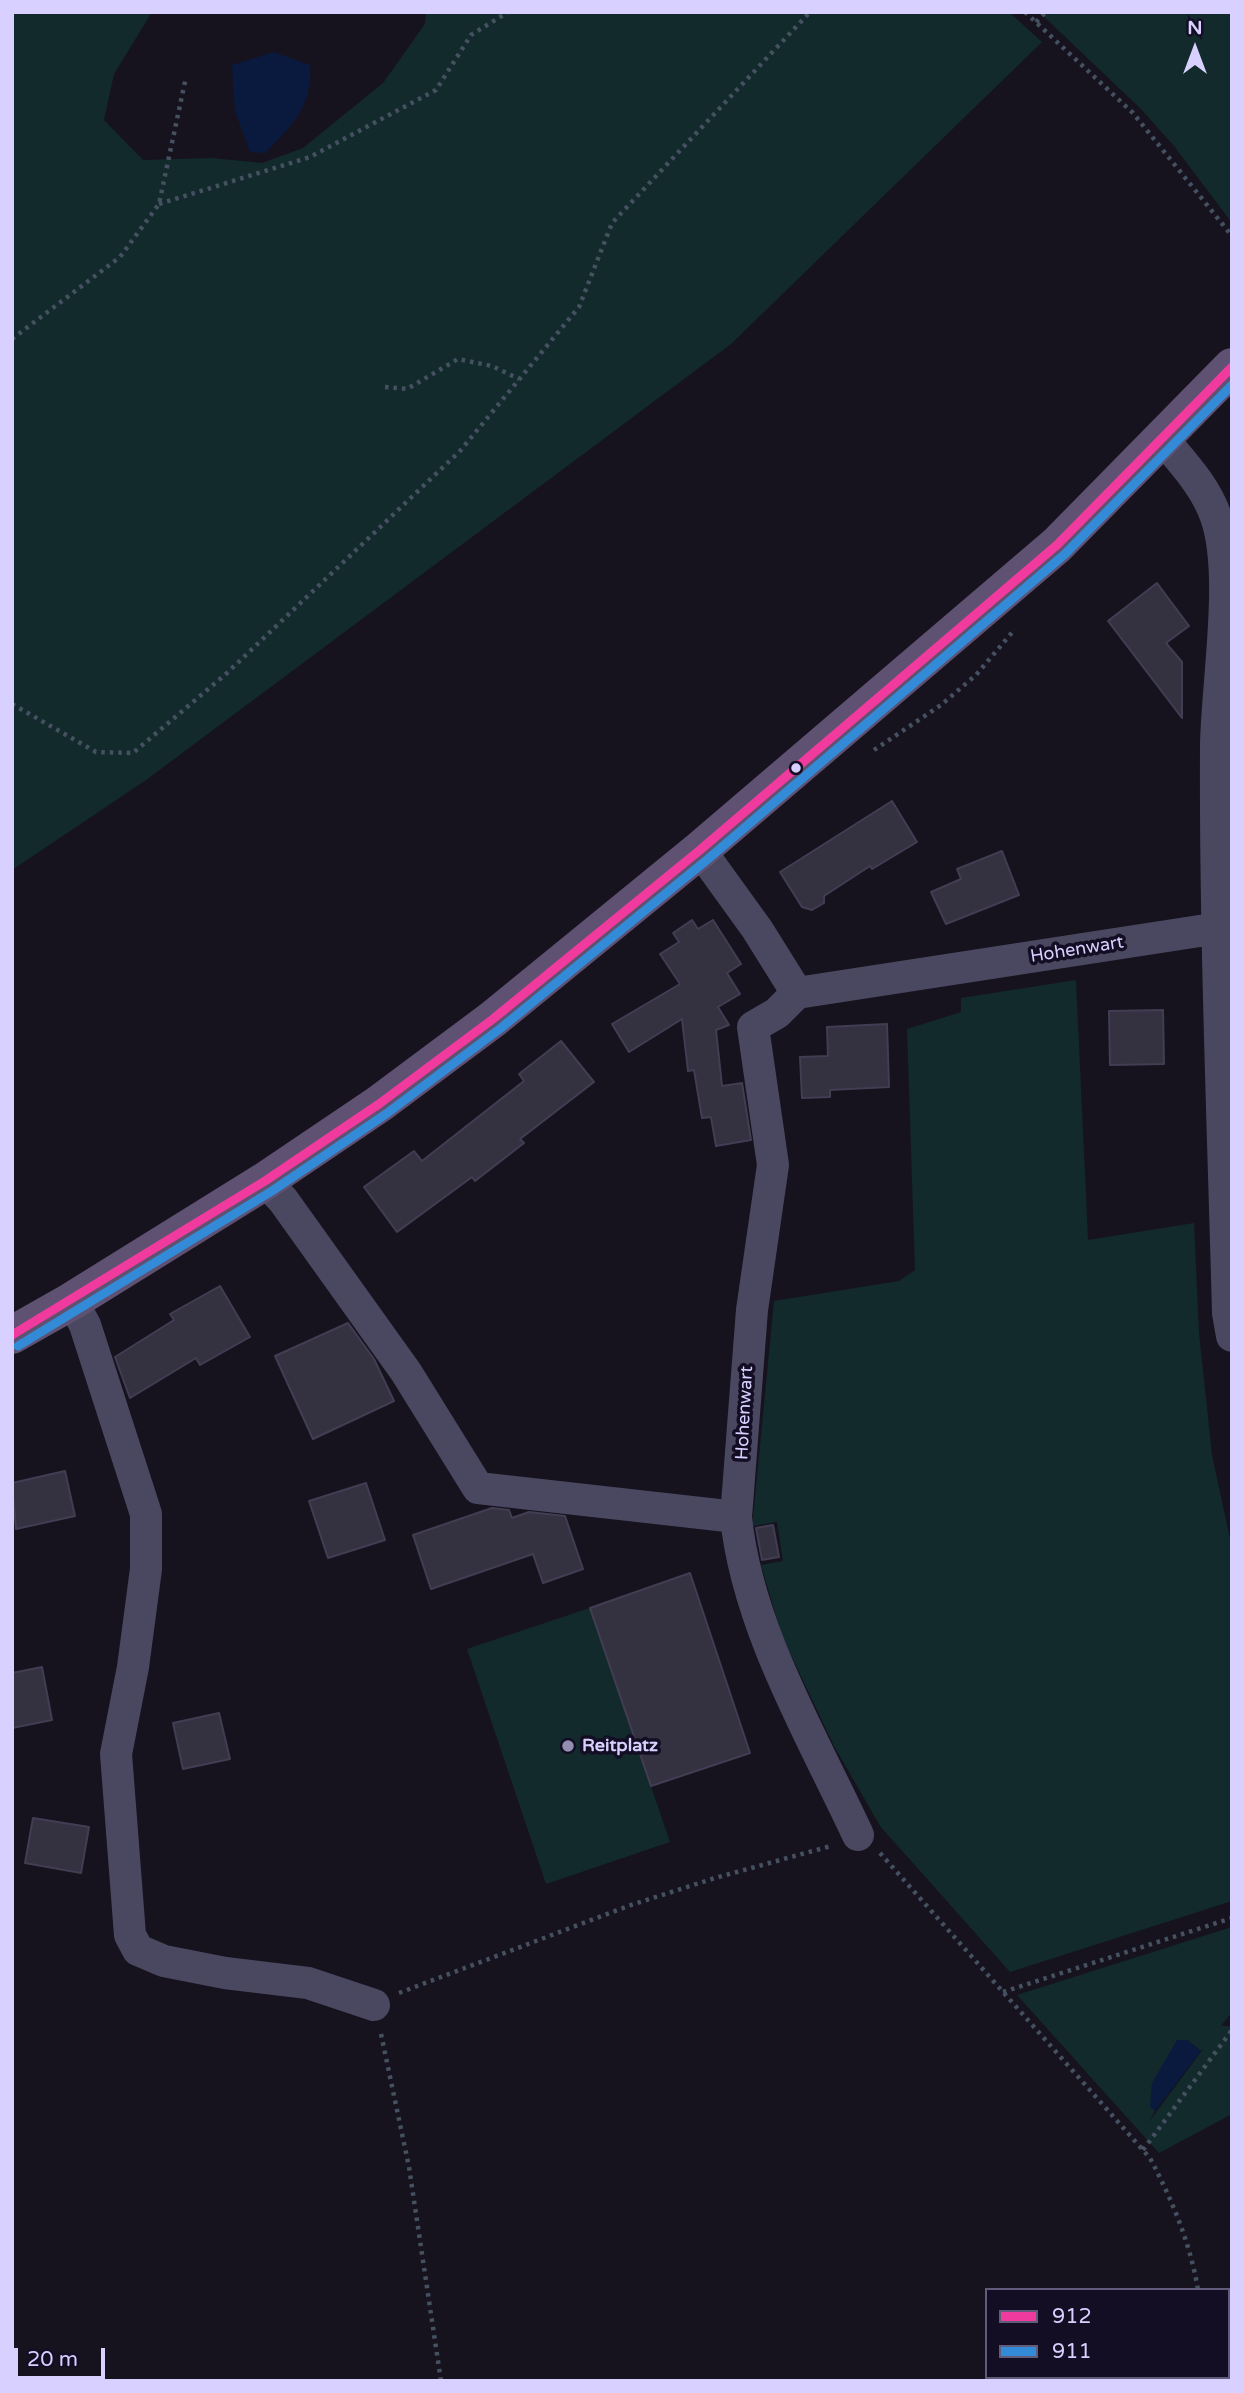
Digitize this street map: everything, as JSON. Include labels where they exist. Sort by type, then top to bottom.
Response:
[{"type":"main road","points":[[12,1335],[72,1301],[265,1181],[379,1104],[493,1019],[700,850],[1057,545],[1232,367]]},
{"type":"street","points":[[1163,439],[1200,485],[1217,518],[1225,563],[1216,741],[1225,927],[1228,1313],[1232,1336]]},
{"type":"street","points":[[700,850],[757,929],[797,993]]},
{"type":"street","name":"Hohenwart","points":[[858,1835],[769,1640],[739,1548],[736,1517],[752,1310],[773,1165],[753,1027],[777,1013],[797,993],[1225,927]]},
{"type":"street","points":[[265,1181],[283,1200],[406,1372],[478,1488],[736,1517]]},
{"type":"street","points":[[72,1301],[85,1325],[146,1514],[146,1569],[133,1667],[116,1754],[130,1935],[138,1950],[164,1961],[308,1983],[374,2005]]},
{"type":"path","points":[[159,204],[310,157],[436,90],[471,35],[508,12]]},
{"type":"path","points":[[12,704],[96,752],[133,753],[227,673],[460,451],[579,307],[612,223],[810,12]]},
{"type":"path","points":[[1025,12],[1133,113],[1232,236]]},
{"type":"path","points":[[1036,22],[1045,12]]},
{"type":"path","points":[[12,340],[120,257],[159,204],[186,77]]},
{"type":"path","points":[[385,387],[407,389],[458,359],[492,366],[519,379]]},
{"type":"path","points":[[442,2381],[409,2167],[374,2005],[412,1987],[631,1905],[715,1878],[822,1850],[858,1835],[874,1845],[1143,2150],[1172,2201],[1193,2262],[1198,2288]]},
{"type":"path","points":[[1003,1992],[1232,1918]]},
{"type":"path","points":[[1143,2150],[1232,2030]]},
{"type":"green space","points":[[12,12],[152,12],[114,74],[104,120],[143,160],[212,158],[262,163],[303,148],[383,83],[425,24],[426,12],[1009,12],[1042,42],[731,344],[146,780],[12,870]]},
{"type":"green space","points":[[1039,12],[1232,12],[1232,223],[1174,146],[1141,109]]},
{"type":"green space","points":[[1076,980],[1088,1240],[1194,1223],[1199,1333],[1212,1455],[1232,1548],[1232,1901],[1010,1972],[880,1826],[834,1746],[782,1636],[761,1565],[783,1561],[777,1522],[753,1526],[753,1518],[774,1301],[899,1281],[915,1270],[907,1029],[961,1012],[961,998]]},
{"type":"green space","name":"Reitplatz","points":[[590,1608],[670,1842],[546,1884],[467,1649]]},
{"type":"green space","points":[[1232,1927],[1232,2012],[1221,2026],[1232,2026],[1232,2114],[1159,2153],[1017,1995]],"holes":[[[1187,2040],[1201,2051],[1204,2048],[1148,2123],[1155,2111],[1150,2106]]]},
{"type":"water","points":[[274,52],[310,65],[308,92],[299,114],[275,143],[265,153],[250,152],[235,111],[232,65]]},
{"type":"water","points":[[1177,2040],[1187,2040],[1201,2051],[1155,2111],[1150,2106],[1152,2083]]},
{"type":"building","points":[[1157,583],[1189,626],[1166,643],[1182,662],[1182,718],[1108,621]]},
{"type":"building","points":[[892,801],[917,842],[872,869],[870,866],[824,896],[824,903],[812,910],[802,907],[780,872]]},
{"type":"building","points":[[1002,851],[1019,895],[946,924],[931,892],[961,879],[957,869]]},
{"type":"building","points":[[692,920],[698,929],[713,920],[741,964],[727,973],[740,994],[718,1007],[729,1025],[716,1030],[722,1086],[742,1083],[751,1140],[716,1146],[711,1117],[702,1118],[694,1070],[688,1071],[682,1019],[629,1052],[612,1024],[680,984],[660,954],[679,942],[673,933]]},
{"type":"building","points":[[1163,1010],[1164,1064],[1110,1065],[1109,1011]]},
{"type":"building","points":[[887,1024],[889,1087],[830,1090],[830,1097],[802,1098],[800,1057],[828,1056],[827,1027]]},
{"type":"building","points":[[561,1041],[594,1082],[520,1139],[524,1143],[475,1181],[472,1177],[397,1232],[364,1187],[414,1151],[422,1161],[524,1081],[519,1074]]},
{"type":"building","points":[[220,1286],[250,1337],[200,1365],[196,1358],[130,1398],[115,1357],[174,1320],[170,1314]]},
{"type":"building","points":[[348,1323],[374,1359],[394,1401],[313,1439],[275,1356]]},
{"type":"building","points":[[65,1471],[75,1516],[16,1529],[12,1483]]},
{"type":"building","points":[[366,1483],[385,1540],[328,1558],[309,1501]]},
{"type":"building","points":[[492,1508],[509,1510],[512,1518],[529,1512],[565,1516],[583,1569],[543,1583],[533,1554],[431,1589],[413,1535]]},
{"type":"building","points":[[773,1525],[779,1557],[762,1560],[756,1528]]},
{"type":"building","points":[[690,1573],[750,1753],[651,1786],[590,1608]]},
{"type":"building","points":[[42,1667],[52,1720],[12,1728],[12,1673]]},
{"type":"building","points":[[219,1713],[230,1759],[183,1769],[173,1723]]},
{"type":"building","points":[[33,1818],[89,1827],[81,1873],[25,1863]]},
{"type":"transit line","name":"912","points":[[12,1335],[265,1181],[379,1104],[493,1019],[700,850],[1057,545],[1232,367]]},
{"type":"transit line","name":"911","points":[[18,1346],[272,1191],[386,1114],[501,1028],[708,859],[1065,554],[1232,385]]},
{"type":"place","name":"Reitplatz","points":[[568,1746]]}]
